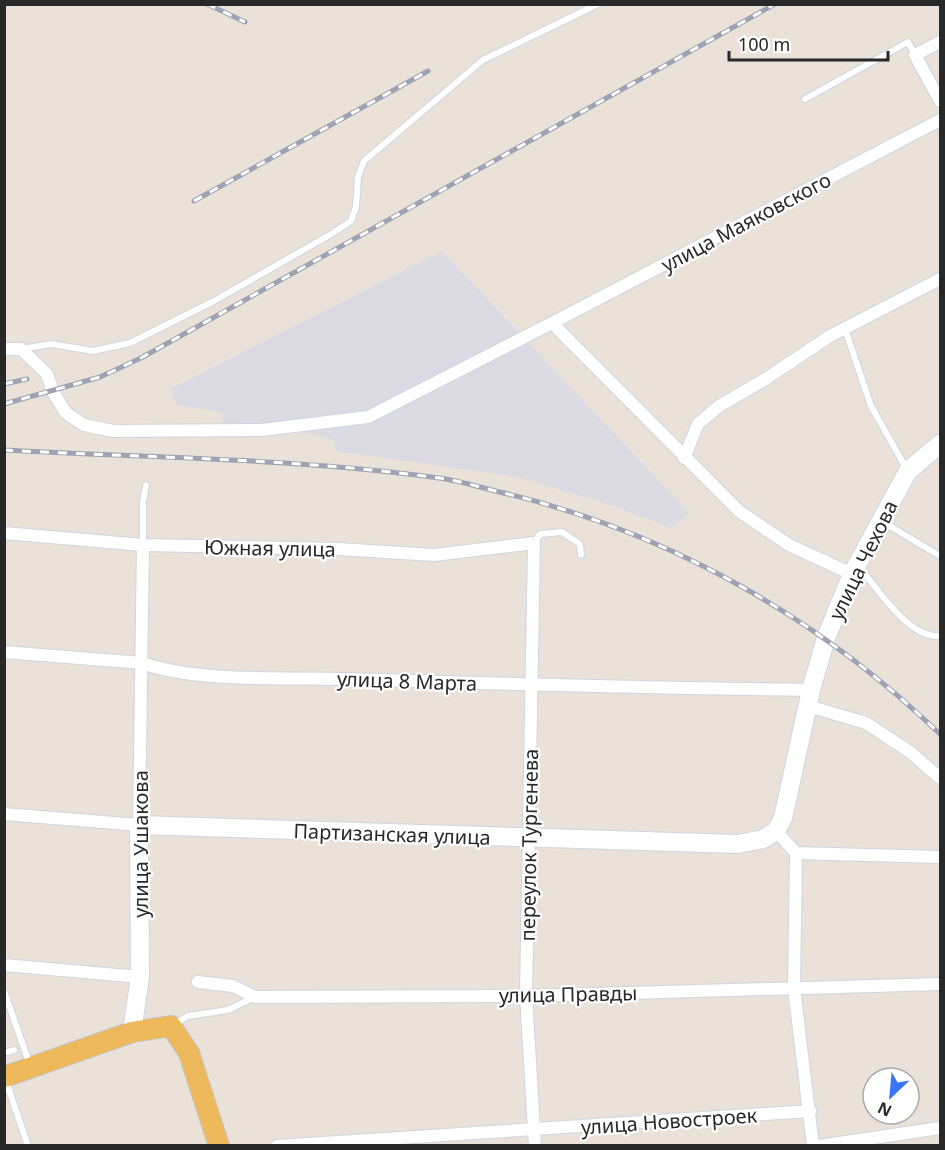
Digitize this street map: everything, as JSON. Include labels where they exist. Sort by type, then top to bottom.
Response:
[{"type":"main road","points":[[5,1077],[132,1032],[171,1026],[189,1053],[219,1146]]},
{"type":"street","points":[[940,42],[915,55],[940,101]]},
{"type":"street","name":"улица Маяковского","points":[[21,349],[47,374],[52,392],[66,413],[84,425],[113,431],[262,430],[368,417],[940,120]]},
{"type":"street","points":[[684,458],[699,424],[719,406],[845,328],[940,279]]},
{"type":"street","points":[[552,323],[739,511],[789,545],[854,569]]},
{"type":"street","points":[[4,349],[21,349]]},
{"type":"street","name":"улица Чехова","points":[[776,831],[788,803],[809,698],[826,638],[854,569],[908,471],[940,444]]},
{"type":"street","name":"Южная улица","points":[[4,533],[143,545],[339,549],[434,555],[534,543]]},
{"type":"street","name":"переулок Тургенева","points":[[534,543],[526,996],[535,1146]]},
{"type":"street","name":"улица Ушакова","points":[[132,1032],[140,977],[139,825],[143,545]]},
{"type":"street","name":"улица 8 Марта","points":[[4,652],[142,663],[160,669],[236,675],[532,685],[809,698],[866,723],[910,752],[940,778]]},
{"type":"street","name":"Партизанская улица","points":[[4,814],[139,825],[738,844],[752,843],[776,831]]},
{"type":"street","points":[[776,831],[796,853],[794,988],[813,1146]]},
{"type":"street","points":[[796,853],[940,857]]},
{"type":"street","points":[[4,965],[140,977]]},
{"type":"street","name":"улица Правды","points":[[198,982],[233,986],[255,997],[526,996],[940,984]]},
{"type":"street","name":"улица Новостроек","points":[[277,1146],[810,1111]]},
{"type":"street","points":[[819,1146],[940,1128]]},
{"type":"lane","points":[[21,349],[51,344],[93,351],[130,343],[214,301],[333,233],[351,221],[356,207],[357,177],[364,161],[483,60],[598,4]]},
{"type":"lane","points":[[805,99],[908,42],[915,55]]},
{"type":"lane","points":[[845,328],[871,406],[908,471]]},
{"type":"lane","name":"улица Ушакова","points":[[143,545],[142,502],[146,485]]},
{"type":"lane","points":[[879,521],[940,556]]},
{"type":"lane","points":[[534,543],[540,534],[562,532],[580,544],[581,555]]},
{"type":"lane","points":[[854,569],[908,624],[923,635],[940,636]]},
{"type":"lane","points":[[4,991],[31,1068]]},
{"type":"lane","points":[[171,1026],[188,1016],[228,1010],[255,997]]},
{"type":"lane","points":[[4,1053],[14,1050]]},
{"type":"lane","points":[[5,1077],[28,1146]]},
{"type":"shaded area","points":[[442,251],[689,513],[672,528],[608,504],[518,477],[337,451],[332,439],[274,425],[231,426],[223,423],[222,412],[177,405],[170,389]]},
{"type":"railway","points":[[207,4],[245,22]]},
{"type":"railway","points":[[4,404],[100,377],[141,358],[775,4]]},
{"type":"railway","points":[[194,201],[428,71]]},
{"type":"railway","points":[[4,384],[27,379]]},
{"type":"railway","points":[[4,450],[276,462],[385,471],[456,481],[568,511],[627,532],[684,557],[740,586],[793,618],[844,653],[940,734]]}]
